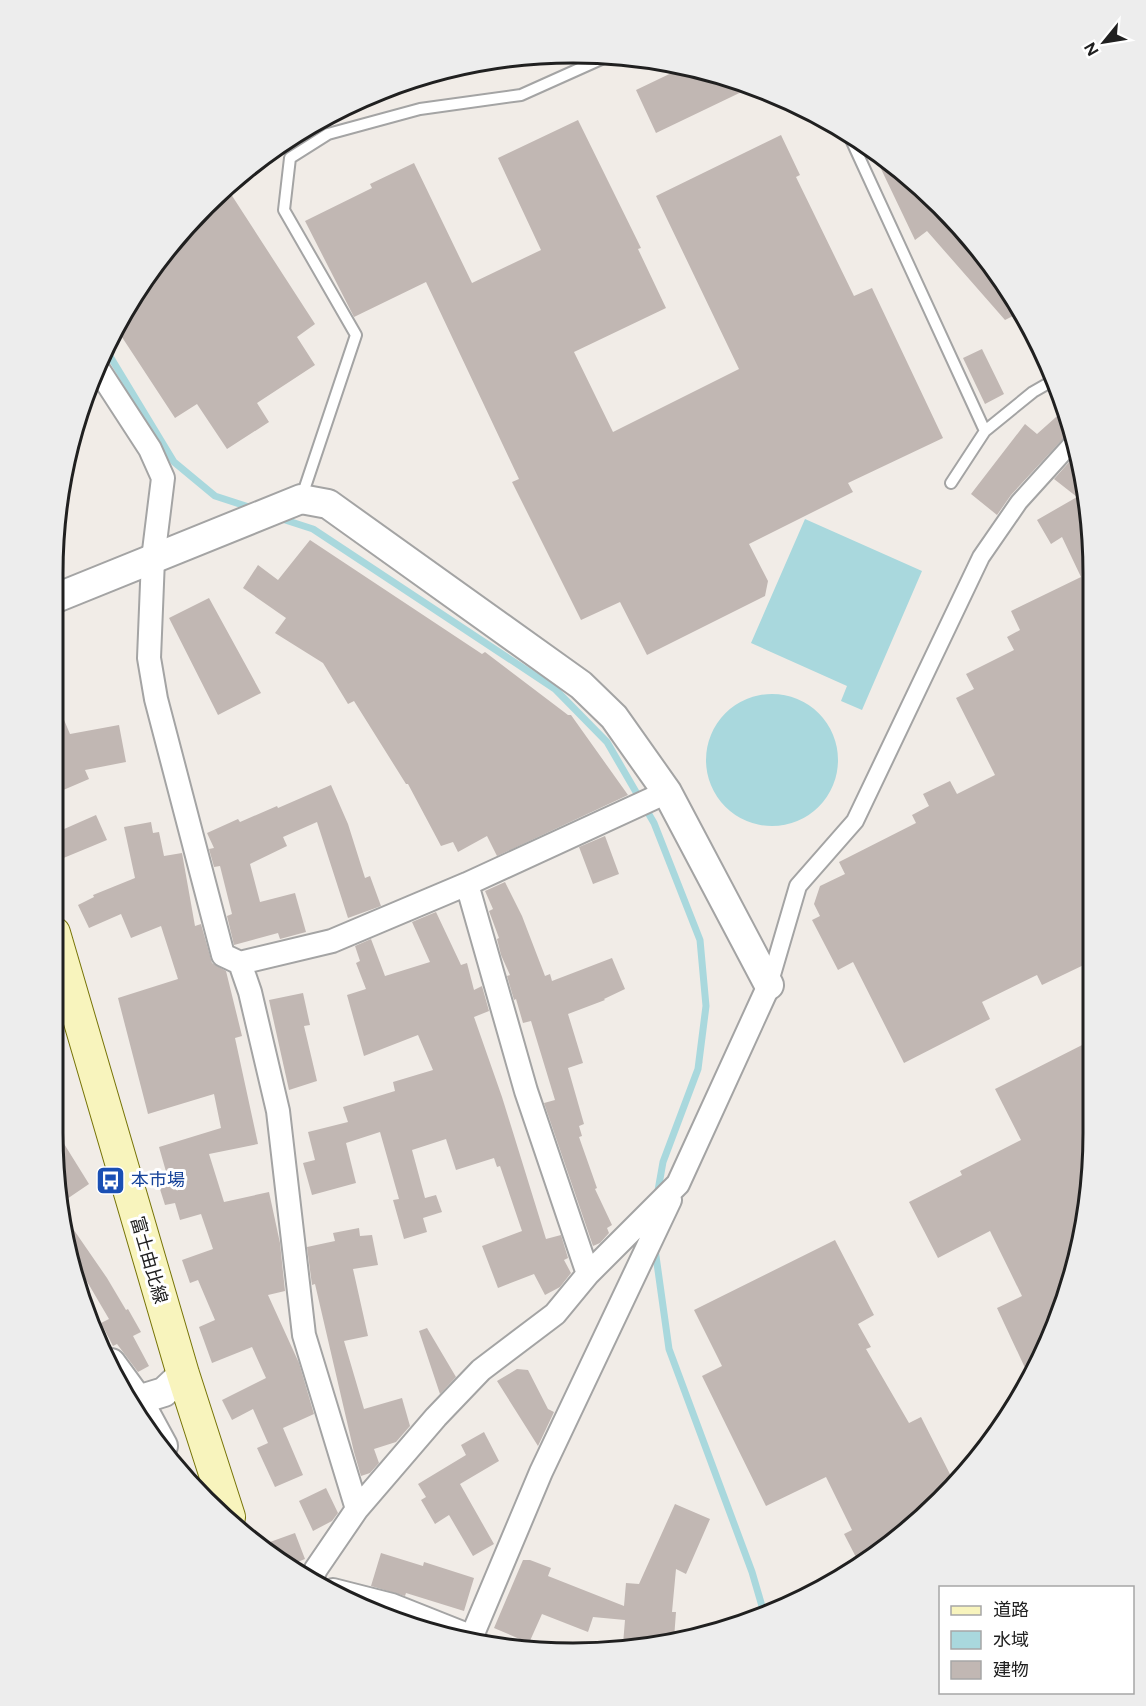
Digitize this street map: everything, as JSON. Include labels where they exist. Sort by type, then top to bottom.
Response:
[{"type":"main road","name":"富士由比線","points":[[63,967],[183,1374],[225,1506]]},
{"type":"street","points":[[103,376],[150,449],[163,478],[153,559],[149,658],[156,699],[223,955],[240,963],[332,941],[467,884],[662,794]]},
{"type":"street","points":[[476,1633],[541,1472],[769,985],[798,886],[855,821],[981,557],[1018,502],[1068,448]]},
{"type":"street","points":[[63,595],[293,503],[328,504],[581,685],[614,717],[662,794],[769,985]]},
{"type":"street","points":[[467,884],[526,1091],[588,1274]]},
{"type":"street","points":[[240,963],[250,992],[278,1110],[304,1335],[357,1509]]},
{"type":"street","points":[[314,1573],[357,1509],[436,1417],[481,1370],[555,1314],[588,1274],[639,1222],[671,1196]]},
{"type":"street","points":[[139,1400],[164,1392],[183,1374]]},
{"type":"street","points":[[365,1598],[392,1605],[452,1628]]},
{"type":"lane","points":[[293,503],[356,335],[284,210],[290,158],[328,134],[420,109],[521,95],[592,64]]},
{"type":"lane","points":[[855,148],[985,431]]},
{"type":"lane","points":[[951,483],[985,431],[1047,384]]},
{"type":"water","points":[[805,519],[922,571],[862,710],[841,701],[847,686],[751,643]]},
{"type":"water","points":[[772,694],[797,699],[818,714],[833,735],[838,760],[833,785],[818,806],[797,821],[772,826],[747,821],[726,806],[711,785],[706,760],[711,735],[726,714],[747,699]]},
{"type":"building","points":[[672,73],[705,80],[742,92],[656,133],[636,90]]},
{"type":"building","points":[[578,120],[641,248],[638,249],[666,308],[574,352],[613,432],[739,369],[656,196],[781,135],[800,175],[796,177],[854,296],[872,288],[943,438],[848,483],[853,492],[749,544],[768,581],[765,596],[647,655],[620,602],[581,620],[512,482],[519,479],[426,282],[354,317],[305,221],[372,188],[370,184],[414,163],[472,283],[541,250],[498,158]]},
{"type":"building","points":[[879,165],[934,212],[978,263],[1014,316],[1005,320],[927,231],[915,240]]},
{"type":"building","points":[[231,195],[315,324],[297,337],[315,365],[257,403],[269,422],[227,449],[197,404],[175,418],[121,336],[131,318],[168,263],[212,212]]},
{"type":"building","points":[[982,349],[1004,394],[985,404],[963,358]]},
{"type":"building","points":[[1058,415],[1065,437],[1011,495],[997,515],[971,494],[1025,424],[1037,434]]},
{"type":"building","points":[[1070,461],[1079,506],[1082,540],[1083,965],[1042,985],[1037,975],[982,1002],[990,1019],[904,1063],[853,962],[838,970],[812,920],[820,916],[814,904],[820,886],[845,874],[839,862],[916,823],[912,815],[929,806],[923,794],[950,781],[957,794],[995,775],[956,698],[974,689],[966,674],[1014,650],[1007,637],[1020,630],[1011,611],[1081,577],[1062,537],[1051,544],[1037,520],[1077,497],[1054,479]]},
{"type":"building","points":[[310,540],[482,654],[485,652],[571,715],[628,795],[497,856],[487,836],[458,852],[453,842],[441,846],[408,784],[354,701],[348,704],[323,663],[275,633],[286,618],[243,588],[258,565],[278,580]]},
{"type":"building","points":[[209,598],[261,693],[218,715],[169,618]]},
{"type":"building","points":[[63,718],[70,734],[119,725],[126,762],[85,770],[89,779],[63,790]]},
{"type":"building","points":[[331,785],[348,824],[365,878],[370,876],[381,906],[348,918],[317,822],[283,837],[287,846],[250,864],[260,902],[295,893],[306,932],[280,939],[278,933],[234,945],[227,916],[232,914],[220,866],[214,867],[209,849],[214,848],[207,833],[238,819],[240,822],[277,806],[278,808]]},
{"type":"building","points":[[96,815],[107,840],[63,858],[63,829]]},
{"type":"building","points":[[151,822],[153,833],[159,832],[164,856],[182,853],[195,926],[201,924],[212,963],[226,971],[242,1036],[235,1038],[258,1144],[209,1154],[224,1202],[269,1192],[280,1243],[285,1291],[268,1295],[299,1363],[314,1414],[283,1428],[303,1475],[275,1487],[257,1448],[268,1443],[253,1409],[232,1420],[222,1400],[266,1378],[252,1347],[212,1363],[199,1327],[215,1320],[198,1280],[190,1283],[182,1260],[213,1249],[201,1214],[180,1220],[175,1203],[165,1205],[159,1186],[169,1182],[159,1147],[221,1128],[214,1094],[148,1114],[118,998],[178,979],[161,926],[131,938],[121,914],[89,928],[78,905],[94,897],[93,895],[135,878],[124,827]]},
{"type":"building","points":[[605,836],[619,874],[593,884],[579,847]]},
{"type":"building","points":[[505,882],[522,916],[545,976],[550,974],[552,981],[612,958],[625,989],[605,1000],[568,1014],[583,1063],[568,1068],[584,1124],[579,1126],[582,1136],[579,1137],[597,1188],[595,1189],[612,1225],[607,1228],[609,1233],[600,1243],[593,1246],[544,1103],[555,1100],[531,1021],[523,1023],[516,999],[514,1000],[507,976],[510,975],[501,955],[497,939],[499,938],[489,911],[493,909],[485,891]]},
{"type":"building","points":[[436,912],[461,965],[467,963],[474,990],[482,986],[489,1011],[474,1017],[502,1097],[546,1239],[561,1235],[568,1258],[564,1260],[571,1273],[560,1287],[545,1295],[534,1274],[498,1288],[482,1246],[522,1231],[500,1166],[497,1167],[494,1158],[456,1170],[446,1139],[412,1150],[425,1198],[436,1195],[442,1212],[423,1218],[427,1232],[404,1239],[393,1200],[399,1199],[380,1132],[346,1143],[356,1183],[312,1195],[303,1163],[315,1160],[308,1132],[348,1122],[343,1107],[395,1091],[393,1082],[433,1070],[418,1035],[364,1056],[347,995],[366,989],[356,963],[360,961],[355,946],[371,939],[385,976],[430,962],[412,922]]},
{"type":"building","points":[[303,993],[310,1025],[304,1026],[317,1081],[289,1090],[269,1000]]},
{"type":"building","points":[[1083,1045],[1083,1133],[1079,1200],[1066,1265],[1056,1297],[1025,1368],[997,1308],[1022,1296],[990,1231],[938,1258],[909,1202],[962,1175],[960,1171],[1021,1140],[995,1089]]},
{"type":"building","points":[[63,1143],[89,1184],[67,1199]]},
{"type":"building","points":[[72,1227],[141,1332],[133,1336],[149,1366],[138,1372],[117,1344],[113,1346],[101,1323],[109,1319],[83,1275]]},
{"type":"building","points":[[359,1228],[360,1236],[372,1235],[378,1265],[353,1269],[368,1336],[344,1341],[364,1409],[402,1398],[410,1426],[396,1442],[374,1449],[379,1463],[370,1473],[361,1476],[315,1284],[312,1285],[307,1247],[335,1241],[333,1233]]},
{"type":"building","points":[[835,1240],[874,1315],[858,1324],[871,1347],[866,1349],[909,1423],[921,1417],[951,1475],[934,1494],[909,1516],[856,1557],[844,1534],[852,1530],[826,1477],[766,1506],[702,1376],[722,1366],[694,1310]]},
{"type":"building","points":[[427,1328],[456,1377],[440,1394],[419,1331]]},
{"type":"building","points":[[517,1369],[528,1370],[548,1409],[554,1412],[538,1446],[497,1381]]},
{"type":"building","points":[[484,1432],[499,1461],[460,1484],[494,1544],[473,1556],[449,1515],[435,1524],[421,1500],[426,1497],[418,1484],[466,1455],[461,1445]]},
{"type":"building","points":[[326,1488],[338,1513],[332,1521],[313,1531],[299,1501]]},
{"type":"building","points":[[675,1504],[710,1519],[686,1574],[676,1569],[672,1612],[676,1612],[674,1632],[623,1640],[625,1620],[593,1617],[588,1632],[542,1614],[530,1641],[494,1628],[523,1560],[530,1560],[551,1568],[548,1576],[624,1606],[626,1583],[639,1584]]},
{"type":"building","points":[[295,1533],[305,1559],[298,1562],[270,1542]]},
{"type":"building","points":[[381,1553],[423,1566],[424,1562],[474,1578],[464,1611],[406,1593],[405,1596],[371,1586]]},
{"type":"waterway","points":[[111,358],[174,462],[215,496],[252,508]]},
{"type":"waterway","points":[[279,518],[313,529],[555,689],[607,742],[654,823],[700,940],[706,1006],[698,1069],[663,1162],[657,1196]]},
{"type":"waterway","points":[[655,1249],[669,1349],[752,1572],[762,1606]]},
{"type":"place","name":"本市場","points":[[110,1180]]}]
